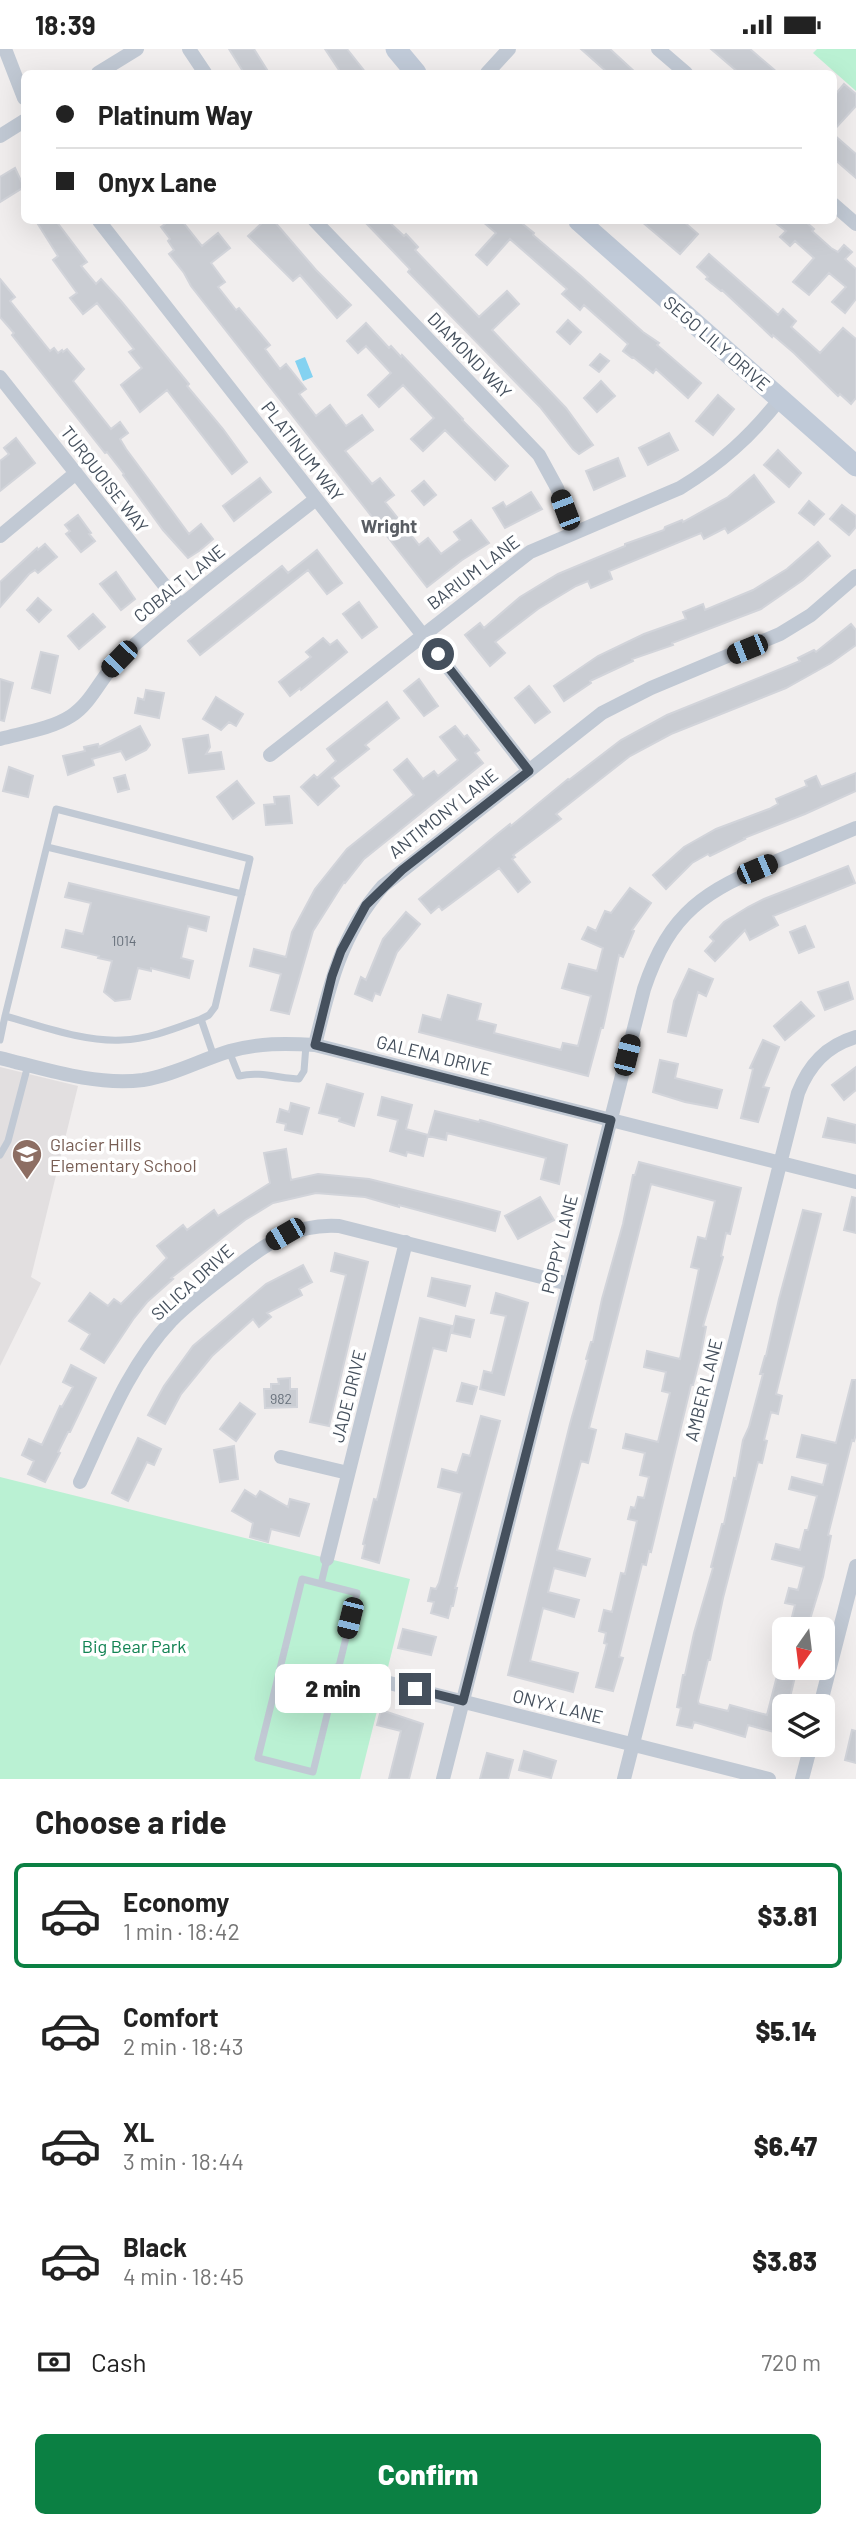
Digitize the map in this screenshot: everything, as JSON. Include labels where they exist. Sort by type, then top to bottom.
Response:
[{"type":"main road","points":[[396,49],[414,70]]},
{"type":"main road","name":"SEGO LILY DRIVE","points":[[582,224],[856,467]]},
{"type":"street","points":[[5,49],[21,90]]},
{"type":"street","points":[[103,70],[136,49]]},
{"type":"street","points":[[189,49],[203,70]]},
{"type":"street","points":[[490,70],[509,49]]},
{"type":"street","points":[[658,49],[682,70]]},
{"type":"street","points":[[0,136],[21,123]]},
{"type":"street","points":[[837,207],[856,224]]},
{"type":"street","name":"PLATINUM WAY","points":[[101,224],[529,771]]},
{"type":"street","name":"DIAMOND WAY","points":[[318,224],[539,455],[557,488],[573,532]]},
{"type":"street","name":"TURQUOISE WAY","points":[[0,377],[180,605]]},
{"type":"street","name":"BARIUM LANE","points":[[270,755],[530,552],[657,498],[701,475],[742,443],[780,399]]},
{"type":"street","points":[[0,536],[76,473]]},
{"type":"street","name":"COBALT LANE","points":[[0,739],[70,717],[88,700],[107,671],[119,659],[180,605],[316,499]]},
{"type":"street","name":"ANTIMONY LANE","points":[[310,1045],[341,951],[366,905],[402,870],[602,713],[651,688],[780,634],[811,615],[856,576]]},
{"type":"street","name":"POPPY LANE","points":[[443,1779],[652,966],[676,925],[713,890],[856,828]]},
{"type":"street","name":"AMBER LANE","points":[[624,1779],[780,1163],[805,1075],[818,1059],[834,1046],[856,1037]]},
{"type":"street","name":"GALENA DRIVE","points":[[0,1058],[108,1081],[142,1080],[176,1073],[229,1051],[281,1042],[310,1045],[856,1182]]},
{"type":"street","name":"SILICA DRIVE","points":[[80,1482],[123,1390],[172,1321],[247,1258],[285,1234],[301,1228],[323,1225],[350,1228],[569,1284]]},
{"type":"street","name":"JADE DRIVE","points":[[327,1559],[406,1242]]},
{"type":"street","points":[[281,1457],[348,1473]]},
{"type":"street","points":[[823,1694],[856,1566]]},
{"type":"street","name":"ONYX LANE","points":[[338,1669],[769,1779]]},
{"type":"street","points":[[802,1779],[808,1757]]},
{"type":"lane","points":[[0,1040],[5,1016],[56,809],[250,859],[215,1007],[209,1015],[165,1032],[123,1040],[91,1038],[5,1016]]},
{"type":"lane","points":[[47,847],[242,894]]},
{"type":"lane","points":[[201,1019],[214,1058]]},
{"type":"lane","points":[[229,1051],[239,1076],[257,1074],[299,1079],[304,1071],[310,1045]]},
{"type":"lane","points":[[0,1155],[8,1142],[28,1065]]},
{"type":"lane","points":[[321,1584],[327,1559]]},
{"type":"lane","points":[[302,1579],[357,1593],[338,1669],[313,1772],[258,1758],[302,1579]]},
{"type":"shaded area","name":"Glacier Hills Elementary School","points":[[0,1067],[78,1086],[31,1277],[41,1283],[0,1366]]},
{"type":"green space","points":[[817,49],[856,49],[856,91],[837,74],[837,70],[832,70],[813,53]]},
{"type":"green space","name":"Big Bear Park","points":[[0,1477],[410,1579],[360,1779],[0,1779]]},
{"type":"water","points":[[305,357],[313,377],[303,381],[295,361]]},
{"type":"building","points":[[229,49],[254,49],[267,70],[242,70]]},
{"type":"building","points":[[325,49],[347,49],[364,70],[339,70]]},
{"type":"building","points":[[581,49],[610,49],[633,70],[605,70]]},
{"type":"building","points":[[711,49],[750,49],[774,70],[736,70]]},
{"type":"building","points":[[844,84],[856,94],[856,106],[837,127],[837,92]]},
{"type":"building","points":[[837,137],[856,154],[856,178],[837,161]]},
{"type":"building","points":[[15,168],[21,181],[21,189],[0,202],[0,177]]},
{"type":"building","points":[[38,224],[58,224],[87,262],[81,266],[96,284],[101,279],[121,301],[189,384],[187,386],[247,462],[232,474],[167,390],[140,412],[121,385],[142,368],[129,352],[134,349],[97,303],[83,314],[70,298],[77,293],[53,260],[58,256]]},
{"type":"building","points":[[165,224],[184,224],[202,246],[218,233],[230,248],[211,263],[225,282],[218,287],[270,345],[265,349],[280,369],[286,364],[306,389],[299,394],[316,416],[330,405],[346,426],[362,415],[373,430],[345,451],[372,484],[380,478],[394,495],[385,502],[419,545],[428,538],[441,554],[460,540],[454,532],[471,520],[489,543],[427,587],[191,286],[169,254],[174,250],[161,227]]},
{"type":"building","points":[[261,224],[277,224],[351,305],[337,318],[300,275],[293,281],[248,236]]},
{"type":"building","points":[[367,224],[391,224],[404,236],[406,234],[418,247],[415,250],[479,317],[507,291],[519,304],[492,330],[566,408],[593,445],[579,454],[573,449],[540,407],[408,272],[410,269]]},
{"type":"building","points":[[486,224],[523,224],[701,383],[688,398],[656,369],[653,373],[632,358],[623,351],[628,344],[584,305],[580,310],[562,294],[567,289],[510,239],[487,265],[476,255],[496,233]]},
{"type":"building","points":[[645,224],[686,224],[698,234],[680,254]]},
{"type":"building","points":[[777,224],[808,224],[814,229],[812,231],[831,248],[838,252],[844,245],[852,252],[845,259],[856,269],[856,299],[845,313],[832,302],[846,287],[829,273],[809,295],[793,282],[814,258],[795,241],[790,246],[780,237],[786,231]]},
{"type":"building","points":[[709,254],[778,315],[783,309],[796,321],[791,327],[820,353],[843,328],[856,339],[856,398],[851,404],[840,394],[838,396],[794,353],[706,279],[708,277],[697,267]]},
{"type":"building","points":[[0,279],[15,297],[10,301],[50,351],[54,348],[58,353],[67,349],[84,369],[73,381],[111,429],[120,422],[128,433],[120,439],[126,449],[189,534],[201,524],[213,539],[199,551],[188,558],[163,530],[107,452],[105,453],[12,335],[14,333],[0,317]]},
{"type":"building","points":[[568,320],[581,332],[570,344],[557,332]]},
{"type":"building","points":[[366,323],[389,348],[391,346],[401,357],[402,355],[508,466],[495,480],[445,430],[423,451],[411,439],[434,418],[403,385],[379,407],[368,395],[391,373],[366,346],[358,353],[347,341]]},
{"type":"building","points":[[600,354],[609,361],[599,372],[590,365]]},
{"type":"building","points":[[601,381],[615,396],[597,412],[584,398]]},
{"type":"building","points":[[718,395],[734,409],[713,435],[696,421]]},
{"type":"building","points":[[669,433],[678,450],[648,465],[639,448]]},
{"type":"building","points":[[16,438],[35,463],[0,491],[0,461],[9,454],[4,448]]},
{"type":"building","points":[[778,450],[801,473],[789,487],[764,465]]},
{"type":"building","points":[[618,458],[625,476],[594,490],[586,471]]},
{"type":"building","points":[[754,475],[774,502],[728,533],[725,528],[704,539],[701,533],[609,571],[612,579],[591,588],[588,581],[576,586],[538,609],[495,642],[505,653],[490,666],[465,635],[480,623],[484,628],[520,597],[558,574],[664,530],[665,527],[682,520],[683,522],[728,497]]},
{"type":"building","points":[[260,478],[271,492],[234,521],[223,506]]},
{"type":"building","points":[[424,481],[436,495],[424,505],[412,491]]},
{"type":"building","points":[[531,492],[542,509],[505,528],[493,508],[503,502],[506,507]]},
{"type":"building","points":[[809,501],[824,514],[814,525],[799,513]]},
{"type":"building","points":[[842,505],[856,516],[856,527],[849,535],[830,519]]},
{"type":"building","points":[[78,515],[95,541],[81,552],[66,534],[70,531],[65,525]]},
{"type":"building","points":[[818,542],[830,556],[803,580],[761,609],[632,659],[633,661],[590,681],[591,683],[564,701],[554,686],[598,656],[644,634],[686,619],[683,612],[703,604],[705,610],[753,590],[787,569]]},
{"type":"building","points":[[45,544],[57,557],[38,573],[35,570],[29,574],[0,607],[0,582],[37,548],[38,550]]},
{"type":"building","points":[[317,550],[342,583],[327,594],[308,570],[200,655],[188,641],[282,566],[288,573]]},
{"type":"building","points":[[116,572],[135,599],[121,610],[100,584]]},
{"type":"building","points":[[38,598],[51,610],[39,622],[27,610]]},
{"type":"building","points":[[359,602],[377,627],[362,638],[343,614]]},
{"type":"building","points":[[93,614],[105,627],[79,649],[68,636]]},
{"type":"building","points":[[851,624],[856,630],[856,645],[831,663],[786,688],[671,734],[630,756],[556,814],[561,819],[513,855],[515,857],[512,859],[530,882],[518,892],[499,868],[442,910],[439,906],[431,913],[419,899],[510,824],[511,826],[621,740],[667,715],[800,661],[798,658],[814,650],[816,652]]},
{"type":"building","points":[[323,638],[330,645],[337,640],[347,652],[290,696],[279,682],[311,657],[306,652]]},
{"type":"building","points":[[41,652],[58,656],[50,693],[32,688]]},
{"type":"building","points":[[0,679],[13,683],[4,721],[0,720]]},
{"type":"building","points":[[419,679],[438,706],[424,716],[404,691]]},
{"type":"building","points":[[529,686],[550,712],[535,723],[515,698]]},
{"type":"building","points":[[146,690],[164,693],[159,718],[135,713],[138,698],[144,700]]},
{"type":"building","points":[[216,697],[243,714],[236,726],[229,722],[221,730],[203,719]]},
{"type":"building","points":[[387,702],[399,718],[365,745],[369,749],[332,778],[339,786],[318,805],[301,787],[314,775],[317,778],[336,761],[327,749]]},
{"type":"building","points":[[140,726],[150,745],[146,750],[126,760],[121,751],[92,759],[94,765],[68,775],[63,756],[85,751],[84,747],[98,744],[99,747]]},
{"type":"building","points":[[455,726],[464,737],[467,735],[479,750],[475,753],[483,763],[364,859],[344,882],[313,931],[289,1014],[271,1010],[281,974],[250,966],[254,949],[286,957],[292,932],[315,889],[347,849],[414,795],[394,770],[407,759],[423,779],[434,771],[438,776],[458,760],[440,737]]},
{"type":"building","points":[[208,735],[210,747],[206,754],[221,752],[224,769],[189,773],[183,739]]},
{"type":"building","points":[[9,767],[33,776],[28,797],[3,791]]},
{"type":"building","points":[[856,773],[856,791],[744,838],[710,856],[708,854],[692,863],[666,889],[653,875],[684,847],[716,829],[769,809],[778,804],[776,799],[807,786],[805,781],[816,776],[821,787]]},
{"type":"building","points":[[125,775],[129,789],[118,792],[114,778]]},
{"type":"building","points":[[237,781],[254,803],[233,819],[217,797]]},
{"type":"building","points":[[289,796],[292,823],[266,825],[264,805],[275,804],[274,797]]},
{"type":"building","points":[[848,866],[855,883],[773,916],[778,925],[750,940],[745,930],[715,961],[705,951],[714,941],[710,937],[724,922],[748,907]]},
{"type":"building","points":[[69,883],[209,917],[206,931],[188,926],[181,958],[193,961],[189,978],[151,968],[151,971],[138,968],[130,999],[115,1001],[104,992],[112,961],[62,947],[66,930],[83,934],[91,903],[65,897]]},
{"type":"building","points":[[630,888],[651,903],[632,930],[634,931],[623,957],[619,955],[603,1028],[588,1076],[419,1032],[423,1015],[441,1020],[448,995],[481,1004],[477,1020],[496,1025],[494,1033],[561,1050],[563,1043],[578,1046],[591,996],[562,988],[569,964],[597,971],[603,948],[582,939],[588,927],[596,931],[605,911],[611,913]]},
{"type":"building","points":[[406,912],[420,924],[397,952],[380,995],[375,993],[372,1001],[355,994],[361,977],[366,980],[383,939]]},
{"type":"building","points":[[805,926],[814,947],[799,953],[790,932]]},
{"type":"building","points":[[689,969],[713,979],[706,996],[698,992],[686,1036],[668,1032],[674,1001]]},
{"type":"building","points":[[848,982],[853,999],[825,1010],[818,992]]},
{"type":"building","points":[[801,1002],[814,1016],[785,1040],[774,1026]]},
{"type":"building","points":[[763,1040],[779,1047],[763,1087],[769,1088],[758,1122],[741,1118],[753,1069],[750,1068]]},
{"type":"building","points":[[660,1060],[678,1064],[675,1078],[722,1090],[717,1108],[653,1092]]},
{"type":"building","points":[[856,1067],[856,1090],[844,1100],[832,1085]]},
{"type":"building","points":[[327,1084],[363,1094],[354,1126],[339,1121],[340,1118],[319,1113]]},
{"type":"building","points":[[382,1097],[412,1105],[406,1129],[428,1135],[423,1156],[407,1152],[406,1156],[390,1151],[398,1120],[378,1115]]},
{"type":"building","points":[[291,1103],[309,1108],[302,1134],[285,1130],[286,1124],[277,1122],[280,1109],[289,1112]]},
{"type":"building","points":[[435,1111],[479,1122],[480,1120],[567,1145],[559,1184],[541,1179],[546,1158],[447,1133],[446,1140],[428,1136]]},
{"type":"building","points":[[828,1118],[856,1125],[856,1143],[823,1137]]},
{"type":"building","points":[[286,1149],[291,1180],[318,1174],[369,1179],[462,1202],[500,1212],[495,1231],[365,1197],[316,1193],[273,1203],[245,1220],[171,1278],[173,1279],[147,1302],[134,1318],[104,1363],[81,1349],[90,1334],[69,1321],[90,1293],[108,1306],[114,1299],[121,1304],[167,1258],[157,1246],[183,1225],[187,1230],[214,1210],[218,1216],[270,1183],[264,1153]]},
{"type":"building","points":[[639,1162],[741,1188],[730,1234],[726,1233],[721,1256],[723,1257],[703,1326],[706,1327],[700,1358],[691,1385],[651,1552],[649,1551],[646,1565],[642,1564],[619,1657],[623,1658],[613,1691],[596,1687],[607,1644],[604,1643],[606,1633],[599,1631],[604,1610],[612,1612],[621,1573],[625,1574],[637,1521],[628,1519],[631,1507],[635,1508],[638,1497],[644,1498],[649,1477],[640,1475],[645,1453],[623,1448],[626,1434],[658,1442],[670,1393],[662,1391],[666,1372],[644,1367],[647,1351],[680,1359],[699,1269],[691,1267],[698,1237],[706,1239],[715,1201],[651,1184],[589,1428],[596,1430],[588,1463],[581,1461],[557,1550],[590,1559],[585,1576],[554,1568],[548,1592],[579,1600],[574,1617],[543,1608],[530,1661],[578,1673],[573,1692],[508,1675],[588,1360],[586,1359],[593,1342],[633,1175]]},
{"type":"building","points":[[540,1197],[554,1220],[518,1239],[505,1216]]},
{"type":"building","points":[[852,1197],[856,1198],[856,1233],[844,1230]]},
{"type":"building","points":[[803,1210],[821,1214],[776,1394],[782,1396],[778,1414],[771,1412],[762,1463],[758,1462],[698,1701],[699,1704],[728,1711],[730,1705],[767,1715],[772,1695],[772,1732],[748,1725],[745,1737],[694,1722],[692,1728],[677,1725],[681,1708],[677,1707],[722,1524],[734,1478],[736,1479],[743,1440],[763,1374],[760,1374]]},
{"type":"building","points":[[335,1253],[368,1262],[329,1426],[310,1422],[346,1275],[331,1271]]},
{"type":"building","points":[[303,1265],[312,1282],[299,1289],[302,1295],[267,1313],[271,1317],[259,1327],[253,1319],[212,1356],[181,1394],[165,1424],[148,1415],[164,1386],[193,1346],[266,1284]]},
{"type":"building","points":[[432,1278],[470,1286],[465,1306],[428,1296]]},
{"type":"building","points":[[496,1293],[528,1303],[504,1395],[480,1389],[484,1371],[492,1373],[506,1316],[491,1313]]},
{"type":"building","points":[[456,1316],[474,1320],[470,1337],[452,1333]]},
{"type":"building","points":[[420,1318],[452,1326],[446,1351],[433,1348],[379,1563],[362,1558],[363,1544],[374,1499],[377,1500]]},
{"type":"building","points":[[71,1365],[96,1378],[45,1482],[28,1474],[34,1461],[22,1455],[29,1439],[42,1445],[60,1406],[62,1407],[73,1387],[63,1382]]},
{"type":"building","points":[[290,1378],[290,1389],[297,1389],[297,1407],[265,1408],[264,1389],[271,1389],[271,1384],[279,1384],[278,1379]]},
{"type":"building","points":[[852,1380],[856,1380],[856,1434],[854,1441],[852,1440],[828,1535],[831,1536],[823,1577],[811,1617],[792,1617],[795,1605],[785,1603],[789,1588],[798,1590],[804,1567],[772,1559],[776,1544],[800,1550],[817,1496],[789,1489],[792,1477],[823,1485],[828,1464],[797,1457],[802,1435],[836,1443]]},
{"type":"building","points":[[462,1383],[477,1387],[472,1404],[457,1401]]},
{"type":"building","points":[[240,1403],[255,1414],[236,1441],[220,1429]]},
{"type":"building","points":[[481,1416],[500,1421],[448,1618],[431,1613],[434,1602],[428,1601],[431,1588],[436,1589],[439,1583],[462,1493],[438,1487],[442,1469],[457,1473],[463,1454],[470,1456]]},
{"type":"building","points":[[138,1438],[161,1449],[154,1465],[147,1462],[128,1501],[112,1493]]},
{"type":"building","points":[[234,1446],[238,1479],[220,1482],[214,1450]]},
{"type":"building","points":[[245,1490],[256,1497],[260,1491],[288,1507],[290,1499],[309,1504],[299,1536],[271,1529],[268,1542],[250,1537],[253,1523],[232,1511]]},
{"type":"building","points":[[403,1629],[436,1637],[431,1655],[398,1648]]},
{"type":"building","points":[[776,1680],[794,1680],[791,1694],[772,1694]]},
{"type":"building","points":[[381,1710],[423,1724],[409,1779],[389,1779],[401,1731],[377,1725]]},
{"type":"building","points":[[852,1730],[856,1731],[856,1763],[845,1760]]},
{"type":"building","points":[[524,1751],[556,1761],[551,1778],[519,1770]]},
{"type":"building","points":[[487,1753],[513,1760],[508,1779],[480,1779]]},
{"type":"place","name":"Glacier Hills Elementary School","points":[[27,1181]]},
{"type":"district","name":"Wright","points":[[389,525]]},
{"type":"route","points":[[415,1689],[463,1701],[611,1120],[315,1045],[341,951],[366,905],[402,870],[529,771],[438,654]]}]
